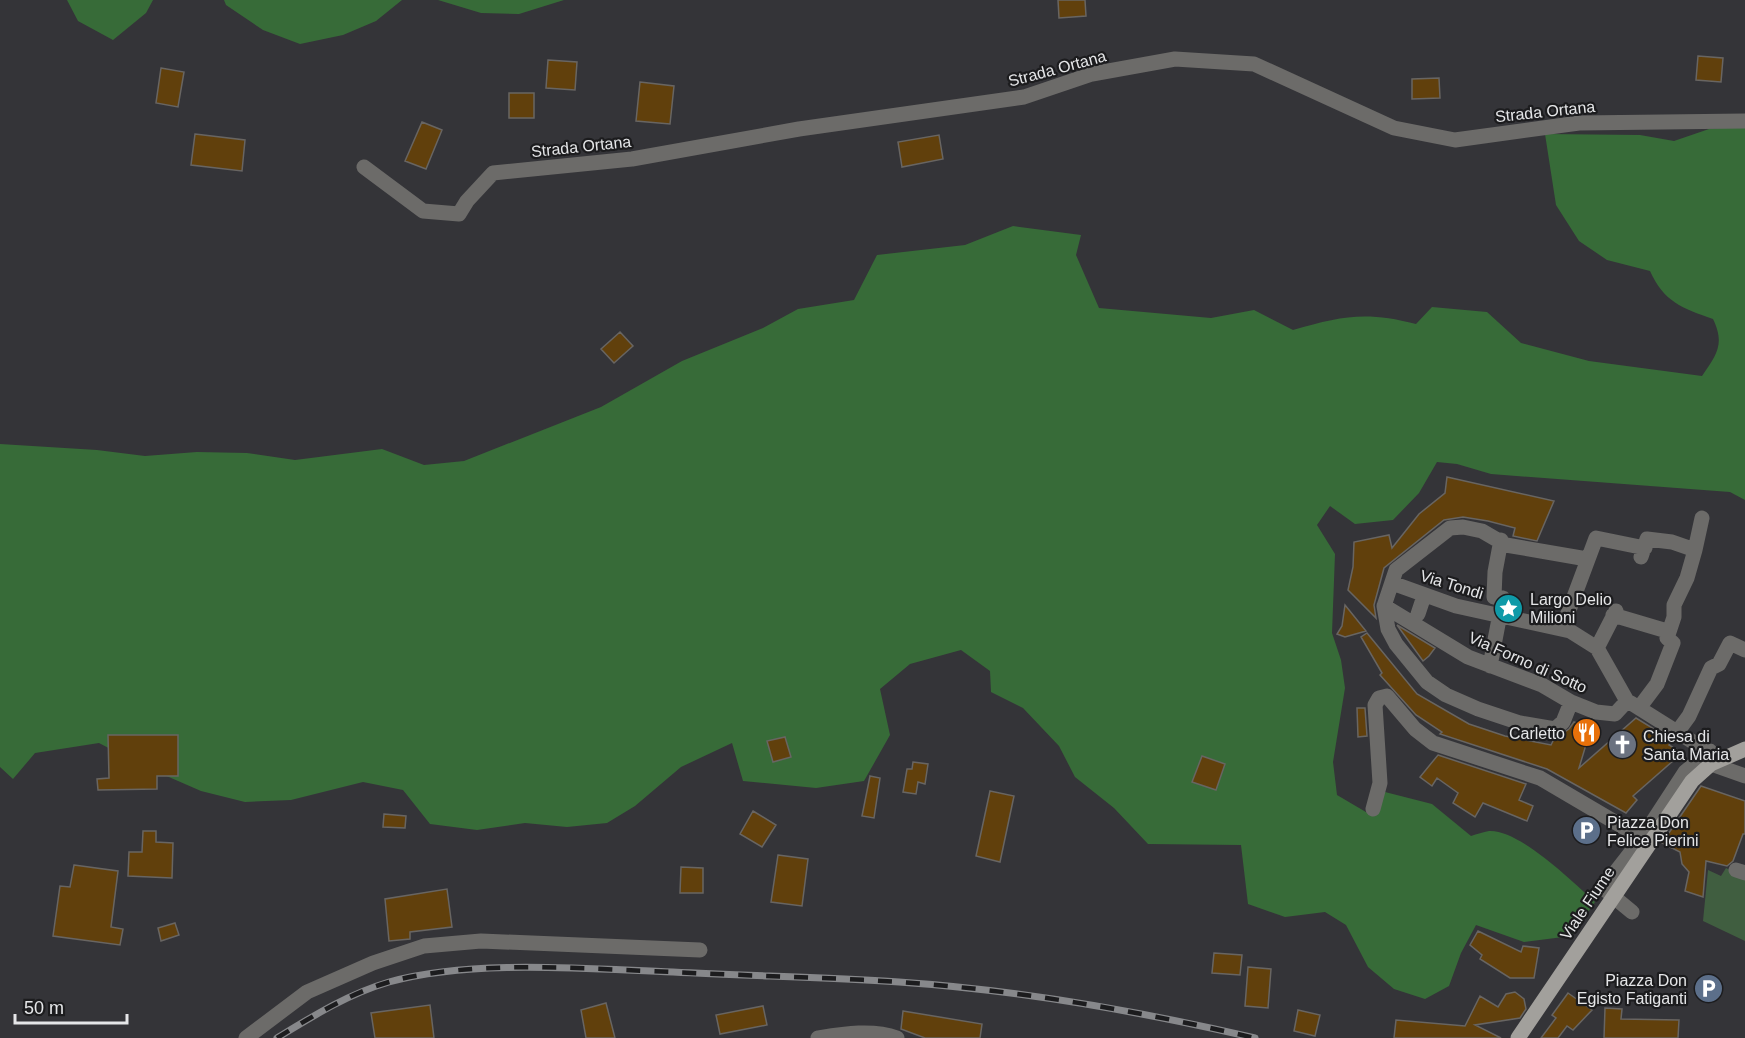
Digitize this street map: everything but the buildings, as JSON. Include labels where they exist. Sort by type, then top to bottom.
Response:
[{"type":"main road","name":"Viale Fiume","points":[[1518,1038],[1648,838],[1692,781],[1714,758],[1745,749]]},
{"type":"street","name":"Strada Ortana","points":[[364,167],[423,210],[459,214],[467,201],[493,173],[632,159],[799,129],[1024,98],[1092,74],[1175,59],[1254,64],[1394,128],[1455,140],[1579,123],[1745,121]]},
{"type":"street","points":[[1633,705],[1657,684],[1673,643],[1667,638],[1667,631],[1674,617],[1674,605],[1687,578],[1702,519]]},
{"type":"street","points":[[1571,702],[1563,722],[1555,729],[1520,723],[1446,695],[1427,682],[1396,644],[1388,628],[1384,606],[1396,570],[1450,528],[1463,527],[1482,531],[1506,545],[1587,559]]},
{"type":"street","points":[[1562,629],[1596,538],[1644,548],[1695,550]]},
{"type":"street","points":[[1490,666],[1503,598],[1494,597],[1493,585],[1501,540]]},
{"type":"street","name":"Via Tondi","points":[[1392,583],[1424,596],[1501,617],[1562,629],[1576,634],[1597,648]]},
{"type":"street","points":[[1416,620],[1424,596]]},
{"type":"street","name":"Via Forno di Sotto","points":[[1384,606],[1416,620],[1468,657],[1542,686],[1571,702],[1596,712],[1615,714],[1633,705]]},
{"type":"street","points":[[1667,631],[1615,613],[1597,648],[1633,705],[1678,731],[1714,758],[1745,776]]},
{"type":"street","points":[[1678,731],[1689,716],[1711,668],[1719,664],[1730,644],[1745,650]]},
{"type":"street","points":[[1373,809],[1380,783],[1375,705],[1382,696],[1390,698],[1415,729],[1433,743],[1522,770],[1557,786],[1648,838],[1603,888],[1632,912]]},
{"type":"street","points":[[246,1038],[307,992],[373,963],[424,946],[481,941],[700,950]]},
{"type":"street","points":[[818,1038],[846,1034],[887,1035],[897,1038]]},
{"type":"green space","points":[[67,0],[153,0],[146,13],[113,40],[78,21]]},
{"type":"green space","points":[[224,0],[402,0],[376,21],[343,35],[300,44],[263,30],[226,5]]},
{"type":"green space","points":[[438,0],[564,0],[519,14],[481,13]]},
{"type":"green space","points":[[1745,126],[1745,500],[1730,492],[1491,474],[1457,464],[1437,462],[1419,493],[1393,520],[1355,524],[1330,506],[1317,525],[1335,554],[1332,633],[1341,660],[1345,688],[1333,762],[1337,795],[1371,815],[1385,792],[1432,804],[1471,836],[1489,831],[1515,838],[1560,870],[1595,902],[1571,936],[1524,942],[1476,925],[1461,953],[1449,986],[1425,999],[1394,989],[1368,967],[1346,925],[1325,912],[1285,917],[1248,904],[1241,845],[1148,844],[1114,808],[1075,777],[1059,746],[1023,708],[991,692],[990,671],[961,650],[910,664],[880,689],[890,735],[864,781],[816,788],[743,781],[732,743],[681,767],[635,806],[607,823],[567,827],[525,823],[477,830],[430,824],[403,790],[363,782],[291,800],[245,802],[201,791],[139,764],[99,743],[35,753],[13,779],[0,767],[0,444],[97,450],[145,456],[197,452],[247,453],[295,460],[382,449],[424,465],[464,461],[601,407],[682,361],[763,328],[798,309],[854,300],[877,255],[965,245],[1013,226],[1081,235],[1076,255],[1099,308],[1211,318],[1254,310],[1293,330],[1325,321],[1368,316],[1416,324],[1432,307],[1487,312],[1521,343],[1589,361],[1702,376],[1718,349],[1717,328],[1713,319],[1683,307],[1668,297],[1655,282],[1650,271],[1607,260],[1579,241],[1556,205],[1545,134],[1640,135],[1674,141],[1709,129]]},
{"type":"green space","points":[[1726,868],[1745,878],[1745,941],[1703,921],[1708,870],[1721,876]]},
{"type":"railway","points":[[277,1038],[345,999],[389,982],[456,970],[530,967],[843,979],[989,990],[1167,1019],[1255,1038]]},
{"type":"place","name":"Largo Delio Milioni","points":[[1509,608]]},
{"type":"place","name":"Carletto","points":[[1586,733]]},
{"type":"place","name":"Chiesa di Santa Maria","points":[[1622,745]]},
{"type":"place","name":"Piazza Don Felice Pierini","points":[[1586,831]]},
{"type":"place","name":"Piazza Don Egisto Fatiganti","points":[[1708,989]]}]
